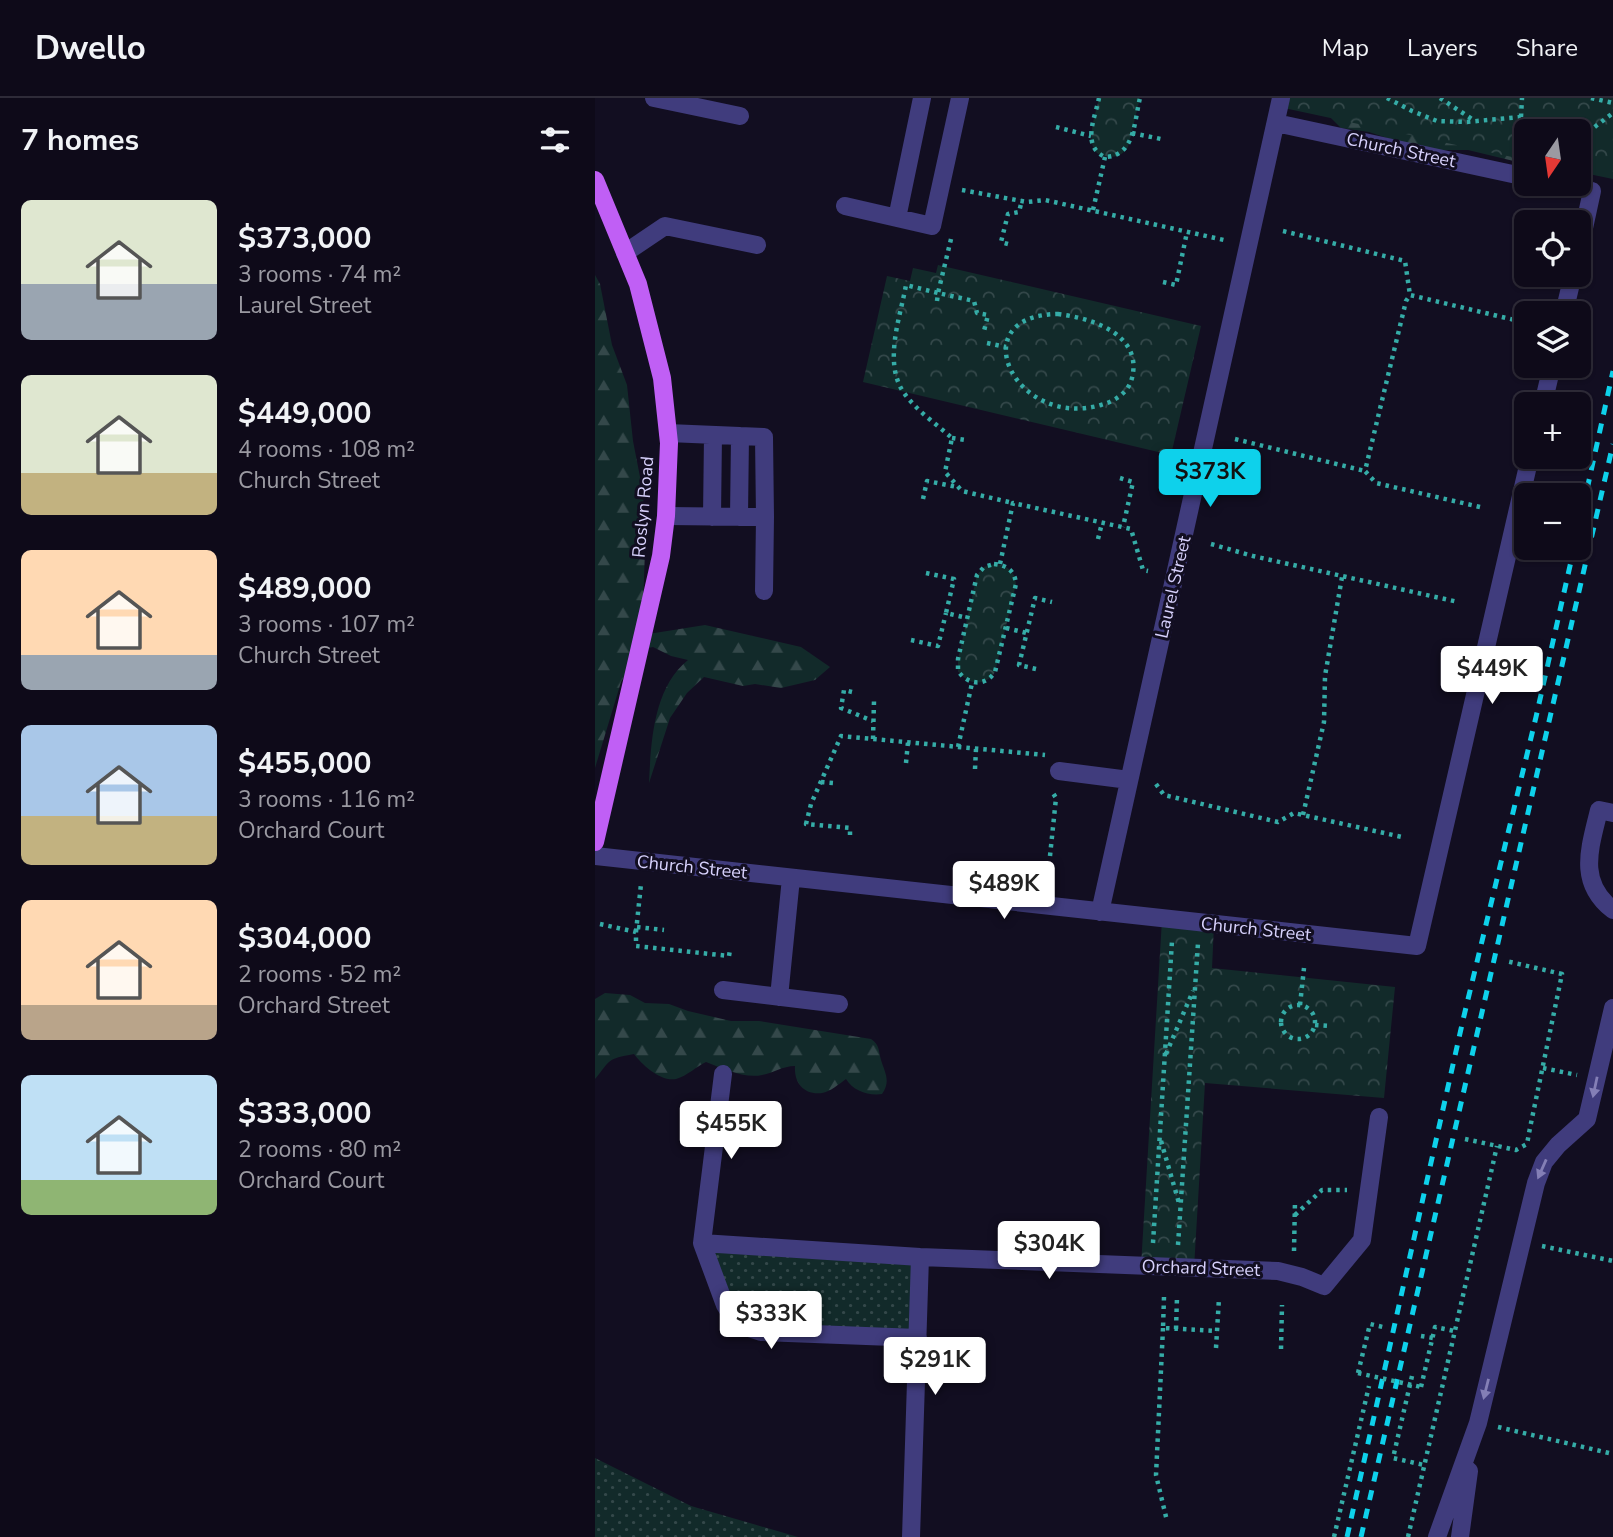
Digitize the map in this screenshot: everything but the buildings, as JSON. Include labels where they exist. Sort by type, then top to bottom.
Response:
[{"type":"main road","name":"Roslyn Road","points":[[595,180],[638,284],[662,379],[668,433],[666,516],[661,556],[595,842]]},
{"type":"street","points":[[654,98],[740,116]]},
{"type":"street","points":[[897,218],[922,98]]},
{"type":"street","points":[[845,206],[932,226],[960,98]]},
{"type":"street","name":"Laurel Street","points":[[1100,912],[1282,98]]},
{"type":"street","name":"Church Street","points":[[1276,123],[1514,174]]},
{"type":"street","points":[[1589,210],[1591,191]]},
{"type":"street","points":[[625,253],[665,226],[757,245]]},
{"type":"street","points":[[668,433],[764,437],[764,591]]},
{"type":"street","points":[[712,517],[713,435]]},
{"type":"street","points":[[739,517],[740,436]]},
{"type":"street","name":"Church Street","points":[[595,856],[1417,946],[1527,469]]},
{"type":"street","points":[[666,516],[765,517]]},
{"type":"street","points":[[1054,763],[1129,780]]},
{"type":"street","points":[[1613,813],[1599,810],[1588,859],[1591,880],[1604,903],[1613,911]]},
{"type":"street","points":[[779,997],[791,878]]},
{"type":"street","points":[[723,990],[839,1004]]},
{"type":"street","points":[[1459,1537],[1478,1423],[1536,1184],[1544,1162],[1558,1145],[1587,1119],[1613,1008]]},
{"type":"street","points":[[723,1074],[702,1243],[725,1305],[733,1318],[745,1327],[761,1332],[918,1338]]},
{"type":"street","points":[[1369,1191],[1379,1117]]},
{"type":"street","name":"Orchard Street","points":[[702,1243],[920,1257],[1278,1271],[1302,1276],[1324,1286],[1362,1240],[1369,1191]]},
{"type":"street","points":[[911,1537],[920,1257]]},
{"type":"street","points":[[1437,1537],[1478,1423]]},
{"type":"path","points":[[1100,98],[1091,136],[1094,150],[1105,157],[1125,152],[1140,98]]},
{"type":"path","points":[[1388,98],[1396,98]]},
{"type":"path","points":[[1388,98],[1437,121],[1525,119]]},
{"type":"path","points":[[1440,98],[1476,121]]},
{"type":"path","points":[[1521,117],[1522,98]]},
{"type":"path","points":[[1591,98],[1613,103]]},
{"type":"path","points":[[1591,129],[1613,113]]},
{"type":"path","points":[[1056,127],[1091,136]]},
{"type":"path","points":[[1132,133],[1161,139]]},
{"type":"path","points":[[1093,210],[1105,157]]},
{"type":"path","points":[[960,201],[963,188],[1022,200],[1045,200],[1224,240]]},
{"type":"path","points":[[1008,244],[1001,242],[1008,214],[1019,212],[1022,200]]},
{"type":"path","points":[[937,301],[954,228]]},
{"type":"path","points":[[1163,282],[1176,285],[1187,232]]},
{"type":"path","points":[[1283,232],[1405,261],[1410,295],[1406,301],[1365,471]]},
{"type":"path","points":[[965,440],[952,438],[904,393],[897,380],[893,366],[906,285],[974,300],[977,313],[988,315],[984,331]]},
{"type":"path","points":[[1410,295],[1514,320]]},
{"type":"path","points":[[1038,314],[1075,316],[1113,331],[1125,342],[1133,365],[1132,378],[1120,397],[1108,403],[1094,407],[1053,405],[1024,390],[1007,361],[1006,347],[1008,338],[1015,329],[1038,314]]},
{"type":"path","points":[[988,343],[1006,347]]},
{"type":"path","points":[[952,438],[945,472],[962,491],[1131,529],[1143,570],[1148,571]]},
{"type":"path","points":[[1235,439],[1365,471],[1376,483],[1480,507]]},
{"type":"path","points":[[1120,478],[1133,482],[1123,527]]},
{"type":"path","points":[[923,499],[927,481],[958,487]]},
{"type":"path","points":[[1000,564],[1013,503]]},
{"type":"path","points":[[1098,539],[1102,523]]},
{"type":"path","points":[[1211,544],[1342,577],[1458,602]]},
{"type":"path","points":[[1000,564],[1012,572],[1016,584],[1006,628],[992,677],[972,683],[961,676],[957,666],[967,618],[980,569],[1000,564]]},
{"type":"path","points":[[911,640],[938,646],[954,579],[926,573]]},
{"type":"path","points":[[1303,815],[1324,722],[1325,676],[1342,577]]},
{"type":"path","points":[[1036,669],[1019,665],[1035,598],[1052,602]]},
{"type":"path","points":[[946,613],[967,618]]},
{"type":"path","points":[[1006,628],[1027,633]]},
{"type":"path","points":[[958,747],[972,683]]},
{"type":"path","points":[[852,692],[844,690],[841,708],[873,722]]},
{"type":"path","points":[[873,738],[874,702]]},
{"type":"path","points":[[850,835],[850,828],[806,824],[811,804],[841,736],[976,749],[1054,763]]},
{"type":"path","points":[[906,762],[908,742]]},
{"type":"path","points":[[975,769],[976,749]]},
{"type":"path","points":[[821,782],[833,783]]},
{"type":"path","points":[[1156,784],[1164,795],[1278,822],[1294,813],[1402,837]]},
{"type":"path","points":[[1050,856],[1056,798],[1051,788]]},
{"type":"path","points":[[643,862],[636,946],[729,956],[730,950]]},
{"type":"path","points":[[600,924],[637,930],[664,930]]},
{"type":"path","points":[[1153,1244],[1172,940]]},
{"type":"path","points":[[1178,1245],[1198,942]]},
{"type":"path","points":[[1465,1139],[1516,1150],[1527,1144],[1562,974],[1506,961]]},
{"type":"path","points":[[1300,1005],[1304,968]]},
{"type":"path","points":[[1165,1058],[1195,987]]},
{"type":"path","points":[[1300,1005],[1310,1009],[1315,1025],[1311,1034],[1301,1039],[1290,1037],[1282,1028],[1282,1017],[1284,1012],[1300,1005]]},
{"type":"path","points":[[1315,1025],[1330,1026]]},
{"type":"path","points":[[1273,1032],[1282,1028]]},
{"type":"path","points":[[1543,1068],[1596,1079]]},
{"type":"path","points":[[1160,1137],[1180,1206]]},
{"type":"path","points":[[1408,1537],[1497,1146]]},
{"type":"path","points":[[1295,1215],[1322,1190],[1369,1191]]},
{"type":"path","points":[[1294,1251],[1295,1201]]},
{"type":"path","points":[[1568,1251],[1613,1261]]},
{"type":"path","points":[[1164,1297],[1156,1475],[1167,1521]]},
{"type":"path","points":[[1176,1329],[1177,1297]]},
{"type":"path","points":[[1216,1348],[1219,1298]]},
{"type":"path","points":[[1281,1349],[1282,1305]]},
{"type":"path","points":[[1383,1327],[1370,1324],[1358,1373],[1421,1387],[1435,1327],[1454,1331]]},
{"type":"path","points":[[1163,1328],[1217,1331]]},
{"type":"path","points":[[1421,1336],[1433,1338]]},
{"type":"path","points":[[1412,1376],[1393,1458],[1424,1465]]},
{"type":"path","points":[[1334,1537],[1369,1385]]},
{"type":"path","points":[[1526,1434],[1613,1454]]},
{"type":"green space","points":[[1099,98],[1140,98],[1128,147],[1117,156],[1100,155],[1094,150],[1092,133]]},
{"type":"green space","points":[[1281,98],[1613,98],[1613,179],[1591,174],[1591,119],[1514,119],[1514,157],[1284,108]]},
{"type":"green space","points":[[1346,98],[1514,133],[1514,161],[1468,150],[1438,150],[1408,145],[1369,132],[1341,128],[1331,118],[1336,106]]},
{"type":"green space","points":[[938,265],[1201,326],[1171,455],[863,382],[887,276],[910,281],[913,268],[936,273]]},
{"type":"green space","points":[[595,275],[600,284],[612,345],[627,385],[641,482],[646,521],[642,635],[705,625],[801,647],[830,667],[815,680],[781,688],[755,684],[743,686],[704,677],[687,693],[670,718],[649,783],[653,734],[661,701],[667,685],[688,660],[671,656],[653,647],[639,650],[621,682],[595,768]]},
{"type":"green space","points":[[994,564],[1009,569],[1016,584],[995,672],[986,680],[976,682],[962,676],[958,671],[958,659],[977,575],[984,567]]},
{"type":"green space","points":[[1162,920],[1214,925],[1212,968],[1395,987],[1384,1098],[1205,1083],[1194,1268],[1141,1266]]},
{"type":"green space","points":[[605,993],[630,995],[645,1003],[669,1004],[731,1021],[759,1021],[871,1039],[878,1048],[886,1085],[882,1094],[872,1094],[857,1090],[846,1079],[828,1091],[815,1093],[805,1090],[798,1082],[795,1066],[748,1076],[706,1062],[680,1078],[670,1079],[652,1072],[634,1054],[610,1061],[595,1079],[595,999]]},
{"type":"green space","points":[[702,1243],[920,1257],[918,1338],[746,1327]]},
{"type":"green space","points":[[595,1458],[691,1506],[798,1537],[595,1537]]},
{"type":"railway","points":[[1588,483],[1613,371]]},
{"type":"railway","points":[[1361,1537],[1613,444]]},
{"type":"railway","points":[[1347,1537],[1463,1020],[1571,560]]}]
